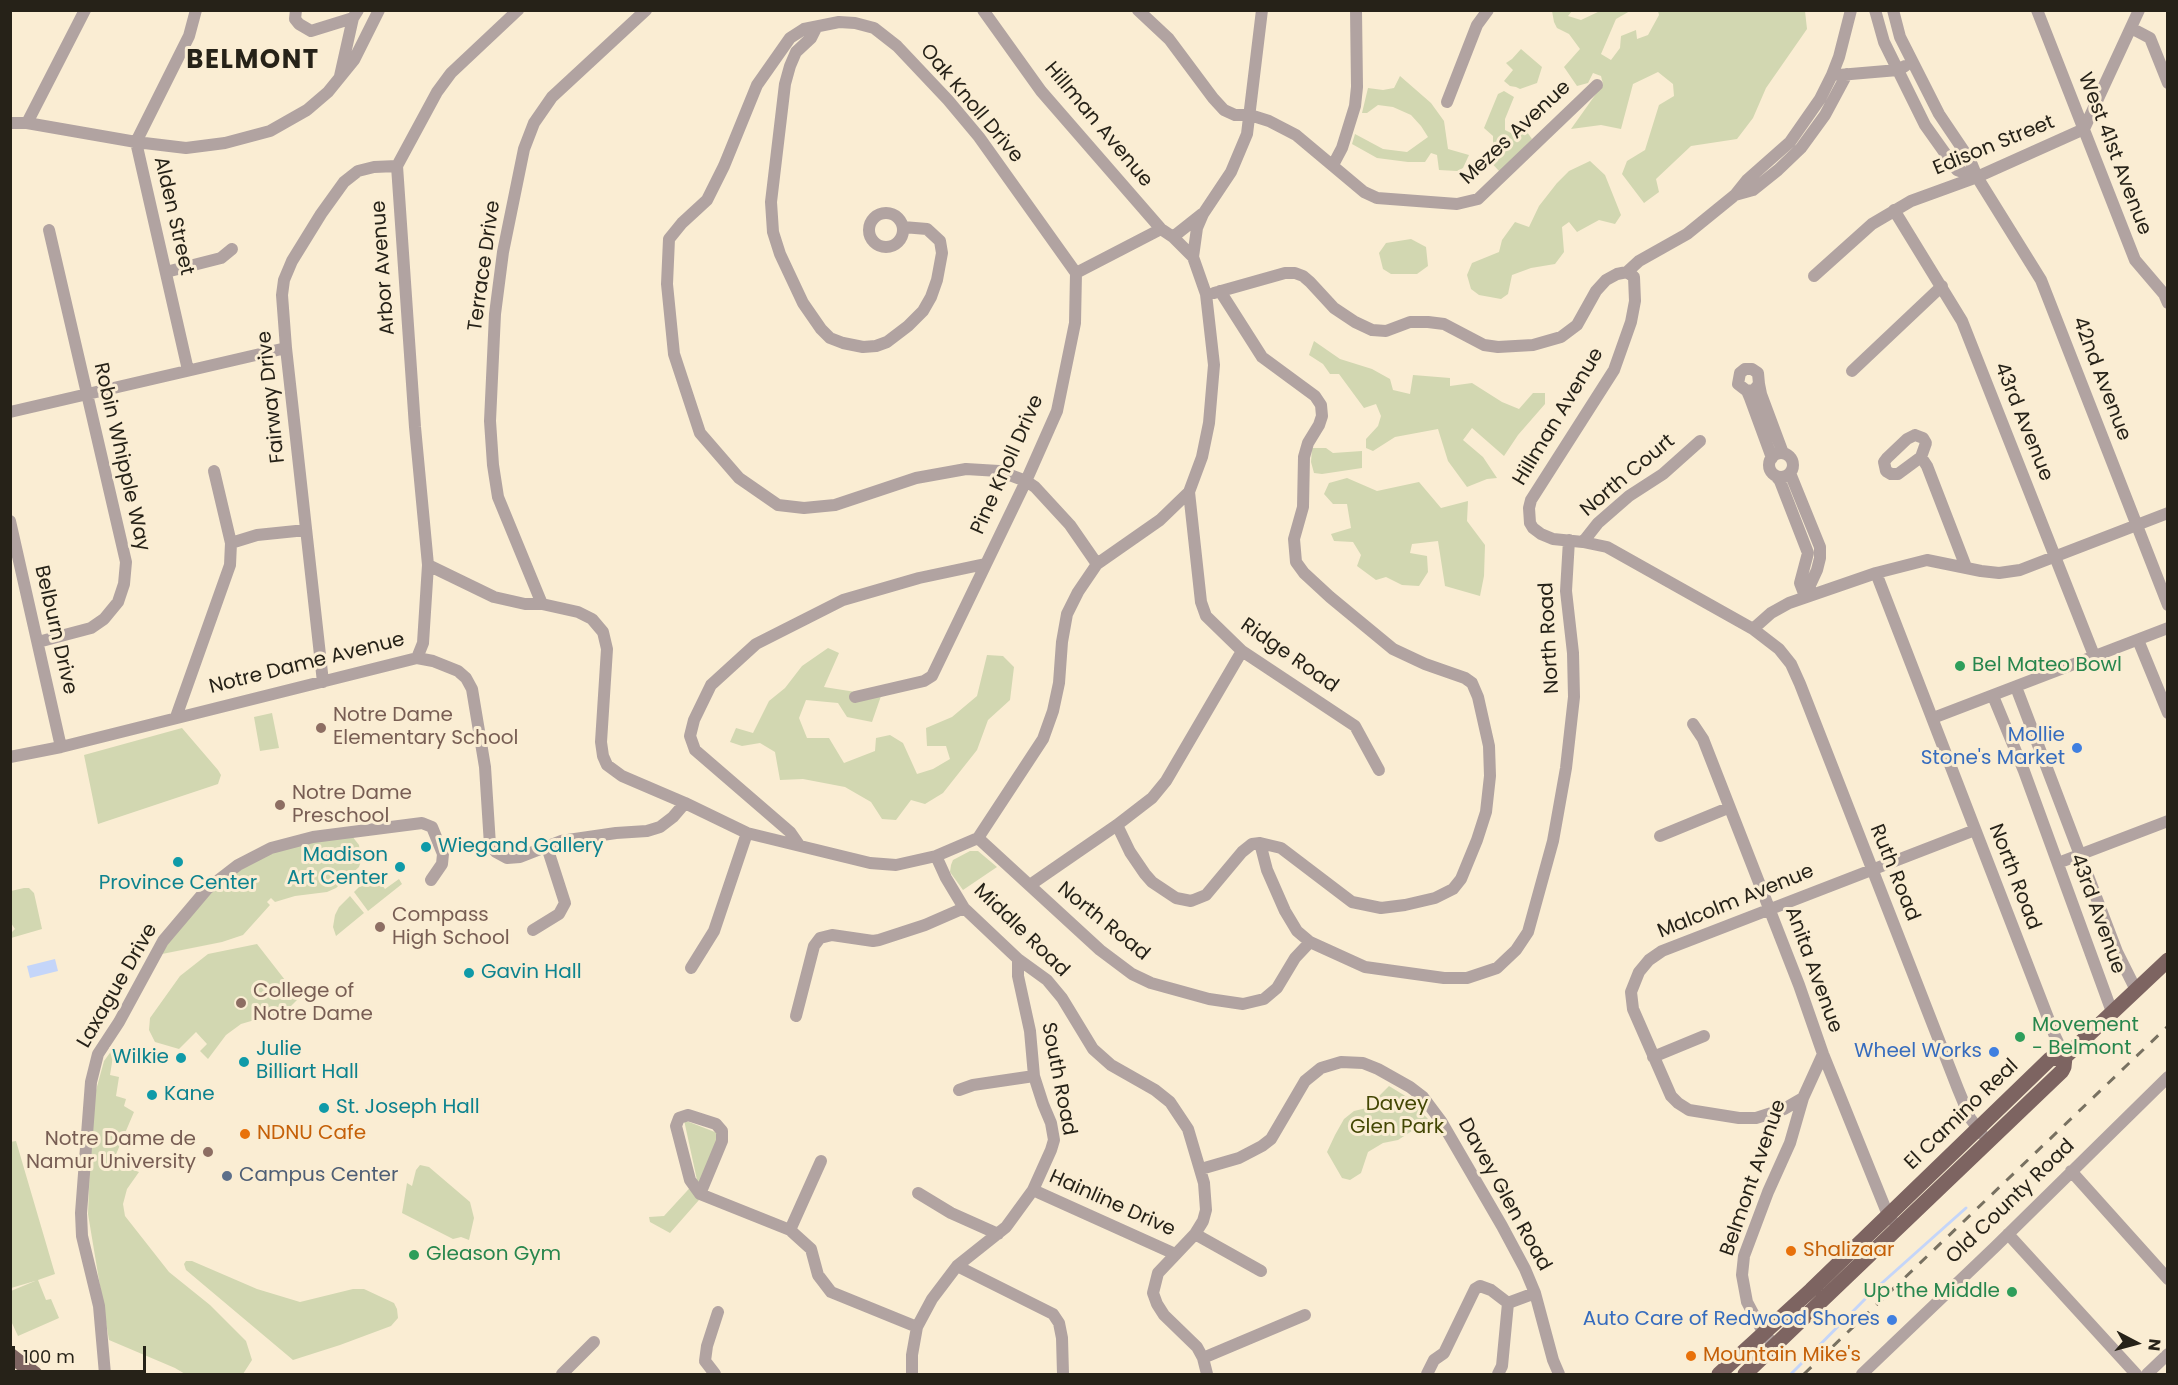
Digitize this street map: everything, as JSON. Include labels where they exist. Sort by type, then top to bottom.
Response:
[{"type":"main road","points":[[2065,1057],[2168,960]]},
{"type":"main road","name":"El Camino Real","points":[[1719,1374],[1764,1334],[2050,1059],[2065,1057],[2062,1071],[1745,1374]]},
{"type":"main road","points":[[10,1355],[35,1374]]},
{"type":"street","points":[[27,123],[85,10]]},
{"type":"street","name":"Alden Street","points":[[188,370],[136,142],[189,36],[196,10]]},
{"type":"street","points":[[296,10],[295,19],[299,24],[311,30],[355,14]]},
{"type":"street","points":[[10,123],[27,123],[136,142],[186,148],[225,143],[270,131],[307,110],[328,92],[354,60],[379,10]]},
{"type":"street","points":[[398,166],[437,92],[452,73],[518,10]]},
{"type":"street","name":"Terrace Drive","points":[[542,604],[498,496],[493,465],[490,410],[495,314],[503,252],[524,149],[534,123],[552,97],[646,10]]},
{"type":"street","name":"Hillman Avenue","points":[[983,10],[1041,91],[1161,229],[1173,237],[1193,257]]},
{"type":"street","name":"Mezes Avenue","points":[[1138,10],[1169,39],[1224,110],[1235,115],[1250,115],[1269,121],[1296,135],[1369,195],[1377,198],[1457,204],[1472,202],[1483,195],[1597,85]]},
{"type":"street","points":[[428,565],[494,597],[525,604],[542,604],[592,619],[603,632],[607,649],[601,742],[603,756],[607,765],[622,776],[747,833],[886,866],[936,856],[978,838],[1043,739],[1053,711],[1059,683],[1067,614],[1097,564],[1170,512],[1189,492],[1202,457],[1213,385],[1212,346],[1206,294],[1193,257],[1197,228],[1203,214],[1231,172],[1242,148],[1250,115],[1262,10]]},
{"type":"street","points":[[1333,165],[1342,148],[1355,106],[1357,87],[1356,10]]},
{"type":"street","points":[[1447,102],[1477,25],[1488,10]]},
{"type":"street","points":[[1628,272],[1639,261],[1687,234],[1736,195],[1747,180],[1790,142],[1820,99],[1832,75],[1851,10]]},
{"type":"street","name":"42nd Avenue","points":[[1875,10],[1884,42],[1925,125],[1957,170],[1977,177]]},
{"type":"street","name":"42nd Avenue","points":[[1893,10],[1900,37],[1911,62],[1939,114],[1970,160],[1977,177],[2041,280],[2168,606]]},
{"type":"street","name":"West 41st Avenue","points":[[2037,10],[2134,260],[2164,294],[2168,303]]},
{"type":"street","name":"Edison Street","points":[[1814,276],[1872,224],[1894,210],[1911,201],[1977,177],[2084,129],[2139,10]]},
{"type":"street","points":[[339,77],[355,14]]},
{"type":"street","name":"Oak Knoll Drive","points":[[1026,481],[999,471],[966,469],[916,478],[835,505],[804,508],[778,505],[739,478],[700,433],[674,354],[668,284],[669,239],[682,223],[707,200],[724,166],[757,85],[790,38],[804,29],[839,22],[855,23],[873,28],[897,46],[948,100],[979,137],[1076,273]]},
{"type":"street","points":[[816,28],[811,38],[796,52],[785,84],[771,202],[773,232],[780,254],[803,303],[830,338],[863,347],[876,346],[901,331],[923,311],[937,280],[942,253],[940,241],[927,229],[903,227]]},
{"type":"street","points":[[2131,28],[2150,38],[2168,83]]},
{"type":"street","points":[[1832,75],[1898,70],[1911,62]]},
{"type":"street","points":[[1736,195],[1753,190],[1801,148],[1825,115],[1847,74]]},
{"type":"street","name":"Fairway Drive","points":[[323,682],[286,348],[282,295],[284,280],[298,252],[344,182],[358,171],[374,167],[398,166]]},
{"type":"street","name":"Arbor Avenue","points":[[398,166],[414,416],[428,565]]},
{"type":"street","name":"43rd Avenue","points":[[1894,210],[1962,321],[2095,657]]},
{"type":"street","points":[[1173,237],[1203,214]]},
{"type":"street","points":[[1076,273],[1161,229]]},
{"type":"street","name":"Robin Whipple Way","points":[[38,642],[91,628],[104,619],[118,602],[124,584],[126,562],[49,230]]},
{"type":"street","points":[[166,272],[221,258],[232,249]]},
{"type":"street","name":"Hillman Avenue","points":[[1206,294],[1286,273],[1295,273],[1310,282],[1334,308],[1372,330],[1386,331],[1410,321],[1444,324],[1484,345],[1498,347],[1533,345],[1561,337],[1577,325],[1596,291],[1606,280],[1617,274],[1628,272],[1634,277],[1635,301],[1631,322],[1614,370],[1537,488],[1528,508],[1528,516],[1533,528],[1553,539],[1569,540]]},
{"type":"street","name":"Pine Knoll Drive","points":[[855,697],[924,681],[932,676],[1026,481],[1057,411],[1074,323],[1076,273]]},
{"type":"street","points":[[1852,371],[1942,286]]},
{"type":"street","points":[[1117,825],[1130,852],[1145,874],[1163,890],[1183,900],[1191,901],[1206,895],[1242,852],[1252,844],[1260,843],[1281,848],[1352,903],[1381,908],[1435,898],[1452,889],[1461,879],[1486,812],[1490,776],[1490,746],[1478,697],[1472,683],[1465,678],[1425,664],[1393,649],[1330,597],[1304,573],[1296,562],[1294,539],[1303,507],[1304,457],[1308,443],[1322,416],[1321,405],[1315,396],[1262,357],[1220,291]]},
{"type":"street","points":[[10,412],[286,348]]},
{"type":"street","points":[[1775,475],[1783,477],[1790,473],[1793,469],[1793,461],[1777,456],[1747,391],[1738,384],[1738,376],[1742,370],[1749,368],[1759,377],[1761,394],[1777,456],[1770,466],[1775,475],[1780,481],[1808,553],[1800,582],[1805,596]]},
{"type":"street","points":[[1747,391],[1754,390],[1759,384]]},
{"type":"street","name":"North Court","points":[[1583,542],[1598,524],[1629,496],[1663,474],[1700,441]]},
{"type":"street","points":[[1921,457],[1927,466],[1966,567]]},
{"type":"street","points":[[176,717],[230,565],[231,543],[214,471]]},
{"type":"street","points":[[1790,473],[1820,547],[1818,570],[1805,596]]},
{"type":"street","points":[[1026,481],[1057,508],[1097,564]]},
{"type":"street","name":"Ridge Road","points":[[1189,492],[1201,602],[1206,616],[1242,651],[1355,726],[1379,770]]},
{"type":"street","points":[[1170,512],[1183,514],[1191,519]]},
{"type":"street","points":[[1569,540],[1607,548],[1753,629],[1771,613],[1805,596],[1876,573],[1927,560],[1999,573],[2019,570],[2056,558],[2168,513]]},
{"type":"street","name":"Belburn Drive","points":[[10,521],[13,544],[61,747]]},
{"type":"street","points":[[231,543],[257,535],[306,530]]},
{"type":"street","name":"North Road","points":[[978,838],[1100,950],[1132,974],[1151,983],[1209,999],[1243,1004],[1264,999],[1277,988],[1295,958],[1310,942],[1365,968],[1444,978],[1467,978],[1497,969],[1516,950],[1527,932],[1553,841],[1566,768],[1574,698],[1573,653],[1566,591],[1569,540]]},
{"type":"street","points":[[799,845],[790,832],[695,750],[690,736],[694,720],[711,685],[756,644],[843,600],[919,578],[985,564]]},
{"type":"street","name":"Notre Dame Avenue","points":[[10,757],[61,747],[417,658],[423,643],[428,565]]},
{"type":"street","name":"North Road","points":[[1876,573],[2065,1057]]},
{"type":"street","points":[[1933,718],[2168,628]]},
{"type":"street","name":"Ruth Road","points":[[1753,629],[1779,649],[1791,664],[1961,1097],[1970,1118],[1988,1142]]},
{"type":"street","points":[[2138,640],[2168,712]]},
{"type":"street","points":[[1029,885],[1117,825],[1152,798],[1166,782],[1242,651]]},
{"type":"street","points":[[417,658],[433,661],[458,671],[466,678],[472,689],[485,767],[490,845],[496,852],[507,858],[520,857],[561,841],[646,831],[674,817],[685,803]]},
{"type":"street","name":"43rd Avenue","points":[[2016,687],[2117,951],[2136,990]]},
{"type":"street","name":"43rd Avenue","points":[[1993,696],[2058,863],[2112,1012]]},
{"type":"street","name":"Anita Avenue","points":[[1693,724],[1703,739],[1887,1215],[1898,1228]]},
{"type":"street","points":[[1660,836],[1728,808]]},
{"type":"street","points":[[2058,863],[2168,821]]},
{"type":"street","name":"Laxague Drive","points":[[105,1374],[99,1306],[82,1236],[81,1213],[91,1082],[98,1054],[119,1022],[163,941],[207,889],[238,865],[271,848],[313,837],[421,824],[432,827],[444,854],[442,864],[431,880]]},
{"type":"street","name":"Malcolm Avenue","points":[[1803,1098],[1784,1109],[1756,1118],[1739,1118],[1689,1110],[1678,1103],[1671,1096],[1632,1009],[1631,992],[1639,972],[1649,960],[1662,951],[1975,830]]},
{"type":"street","points":[[691,968],[714,931],[747,833]]},
{"type":"street","points":[[1260,843],[1267,870],[1285,911],[1297,931],[1310,942]]},
{"type":"street","points":[[533,930],[559,914],[565,903],[547,847]]},
{"type":"street","name":"Middle Road","points":[[936,856],[964,908],[1018,959],[1047,980],[1093,1049],[1111,1065],[1155,1090],[1170,1102],[1188,1129],[1201,1169],[1206,1210],[1203,1221],[1195,1234],[1158,1273],[1153,1293],[1164,1316],[1197,1347],[1203,1358],[1207,1374]]},
{"type":"street","points":[[796,1016],[814,946],[820,938],[832,935],[879,940],[925,926],[964,908]]},
{"type":"street","name":"South Road","points":[[912,1374],[912,1355],[917,1327],[932,1299],[957,1266],[1006,1227],[1033,1190],[1054,1140],[1051,1123],[1042,1104],[1034,1076],[1030,1031],[1018,976],[1018,959]]},
{"type":"street","points":[[1653,1057],[1704,1036]]},
{"type":"street","name":"Belmont Avenue","points":[[1776,1346],[1764,1334],[1744,1291],[1742,1275],[1744,1256],[1768,1192],[1790,1143],[1803,1098],[1823,1054]]},
{"type":"street","name":"Davey Glen Road","points":[[1201,1169],[1239,1158],[1271,1139],[1305,1081],[1320,1068],[1341,1062],[1363,1062],[1417,1091],[1437,1115],[1502,1226],[1535,1293],[1559,1374]]},
{"type":"street","points":[[959,1089],[1034,1076]]},
{"type":"street","name":"Old County Road","points":[[1862,1374],[2164,1080]]},
{"type":"street","points":[[700,1194],[722,1141],[722,1131],[717,1125],[688,1115],[679,1118],[676,1126],[690,1180],[700,1194],[790,1230],[811,1249],[818,1275],[831,1292],[917,1327]]},
{"type":"street","points":[[790,1230],[821,1161]]},
{"type":"street","points":[[2071,1171],[2168,1279]]},
{"type":"street","name":"Hainline Drive","points":[[1033,1190],[1175,1254]]},
{"type":"street","points":[[918,1193],[951,1213],[998,1234]]},
{"type":"street","points":[[1195,1234],[1261,1271]]},
{"type":"street","points":[[2008,1234],[2136,1374]]},
{"type":"street","points":[[957,1266],[1053,1314],[1059,1323],[1062,1338],[1063,1374]]},
{"type":"street","points":[[1427,1374],[1434,1360],[1444,1353],[1475,1289],[1480,1286],[1491,1290],[1508,1303]]},
{"type":"street","points":[[1508,1303],[1535,1293]]},
{"type":"street","points":[[1498,1374],[1502,1366],[1508,1303]]},
{"type":"street","points":[[715,1374],[705,1361],[707,1346],[718,1312]]},
{"type":"street","points":[[1203,1358],[1305,1316]]},
{"type":"street","points":[[562,1374],[594,1342]]},
{"type":"street","points":[[2147,1374],[2168,1354]]},
{"type":"green space","points":[[1552,11],[1572,11],[1568,16],[1581,20],[1600,11],[1630,11],[1616,19],[1601,54],[1611,60],[1620,48],[1621,36],[1636,30],[1637,39],[1648,35],[1659,15],[1658,11],[1805,11],[1807,29],[1766,88],[1753,118],[1737,139],[1691,146],[1656,179],[1659,192],[1644,203],[1622,174],[1627,161],[1645,150],[1659,105],[1674,96],[1673,84],[1658,72],[1633,84],[1621,129],[1601,125],[1571,129],[1603,84],[1601,76],[1593,73],[1588,83],[1577,86],[1564,67],[1580,49],[1569,34],[1557,28]]},
{"type":"green space","points":[[1521,49],[1542,67],[1537,83],[1520,89],[1504,81],[1513,70],[1506,63]]},
{"type":"green space","points":[[1400,76],[1431,103],[1444,121],[1448,149],[1469,155],[1463,168],[1457,171],[1439,170],[1437,155],[1431,153],[1425,162],[1377,158],[1352,144],[1355,134],[1383,149],[1407,152],[1428,137],[1411,115],[1393,107],[1378,105],[1367,113],[1362,113],[1368,88],[1383,90],[1394,88]]},
{"type":"green space","points":[[1504,91],[1514,97],[1505,119],[1505,130],[1513,134],[1527,132],[1532,139],[1500,172],[1485,156],[1486,152],[1493,148],[1493,136],[1484,128],[1498,94]]},
{"type":"green space","points":[[1590,161],[1605,175],[1621,215],[1615,224],[1599,220],[1577,232],[1569,222],[1562,227],[1564,252],[1555,264],[1531,268],[1512,275],[1508,294],[1501,299],[1479,295],[1471,289],[1467,275],[1472,263],[1499,252],[1502,240],[1515,222],[1529,227],[1539,206],[1557,183],[1569,171]]},
{"type":"green space","points":[[1411,239],[1426,247],[1428,266],[1417,274],[1391,274],[1383,269],[1379,253],[1386,243]]},
{"type":"green space","points":[[1314,341],[1340,359],[1372,369],[1390,379],[1393,390],[1410,394],[1413,375],[1450,378],[1450,386],[1472,383],[1502,402],[1519,409],[1533,393],[1545,393],[1545,404],[1518,435],[1504,456],[1472,428],[1463,440],[1483,457],[1497,478],[1487,479],[1467,487],[1448,461],[1438,429],[1395,437],[1373,451],[1366,448],[1366,439],[1378,426],[1381,416],[1376,404],[1364,408],[1339,374],[1330,374],[1323,364],[1309,355]]},
{"type":"green space","points":[[1312,448],[1326,448],[1333,453],[1362,451],[1362,468],[1322,474],[1314,473],[1311,462]]},
{"type":"green space","points":[[1347,478],[1377,491],[1419,482],[1441,508],[1468,501],[1467,521],[1485,545],[1484,576],[1480,596],[1445,586],[1438,541],[1412,544],[1410,553],[1427,556],[1428,572],[1419,586],[1402,585],[1386,577],[1376,580],[1357,566],[1361,555],[1353,542],[1334,541],[1331,534],[1351,528],[1347,504],[1333,504],[1324,494],[1329,483]]},
{"type":"green space","points":[[828,648],[839,653],[824,687],[881,696],[872,722],[847,717],[838,703],[806,700],[799,718],[807,738],[829,738],[844,763],[875,751],[876,738],[890,735],[903,743],[917,774],[933,769],[950,759],[946,746],[927,746],[926,728],[952,717],[977,696],[987,655],[1003,656],[1014,667],[1010,700],[988,720],[977,750],[943,793],[925,804],[911,800],[896,820],[882,819],[871,802],[845,787],[803,779],[780,780],[775,752],[760,743],[742,746],[730,742],[736,728],[753,733],[769,701],[785,688],[802,666]]},
{"type":"green space","points":[[272,713],[279,748],[260,751],[254,717]]},
{"type":"green space","points":[[182,728],[218,770],[221,775],[218,784],[98,824],[84,755]]},
{"type":"green space","points":[[352,836],[359,845],[361,861],[359,867],[336,888],[327,892],[295,896],[275,902],[271,898],[267,902],[270,905],[243,935],[222,942],[162,954],[196,908],[216,888],[246,866],[267,855],[297,845]]},
{"type":"green space","points":[[970,851],[978,851],[997,867],[963,890],[950,872],[951,865],[953,860]]},
{"type":"green space","points":[[373,873],[385,889],[399,879],[402,884],[368,911],[354,892]]},
{"type":"green space","points":[[29,888],[34,893],[42,929],[11,938],[11,933],[15,929],[11,923],[11,891]]},
{"type":"green space","points":[[350,896],[364,913],[336,936],[333,927],[335,915],[339,907]]},
{"type":"green space","points":[[257,944],[299,998],[279,1018],[258,1019],[241,1024],[226,1035],[208,1059],[200,1051],[207,1044],[196,1032],[179,1049],[155,1042],[149,1030],[150,1018],[180,976],[208,954]]},
{"type":"green space","points":[[114,1050],[110,1075],[119,1077],[116,1096],[126,1099],[124,1106],[134,1112],[114,1159],[139,1172],[127,1189],[123,1204],[125,1216],[169,1272],[210,1305],[246,1341],[252,1360],[243,1374],[185,1374],[109,1340],[88,1214],[95,1094],[104,1061]]},
{"type":"green space","name":"Davey Glen Park","points":[[1389,1086],[1407,1097],[1429,1120],[1398,1140],[1383,1143],[1368,1152],[1361,1173],[1350,1180],[1342,1178],[1327,1152],[1335,1135],[1344,1119],[1354,1111],[1379,1105],[1379,1096]]},
{"type":"green space","points":[[684,1120],[720,1134],[699,1200],[670,1233],[650,1222],[649,1217],[664,1216],[697,1180]]},
{"type":"green space","points":[[16,1141],[55,1274],[38,1280],[46,1300],[51,1299],[59,1318],[18,1336],[11,1321],[11,1291],[35,1281],[11,1288],[10,1142]]},
{"type":"green space","points":[[420,1165],[429,1167],[470,1202],[474,1218],[469,1240],[461,1237],[453,1239],[402,1213],[407,1183],[412,1186],[416,1170]]},
{"type":"green space","points":[[186,1261],[192,1261],[257,1289],[300,1302],[353,1289],[364,1289],[394,1303],[398,1318],[391,1326],[293,1360],[186,1270],[184,1264]]},
{"type":"water","points":[[55,959],[58,971],[30,978],[27,966]]},
{"type":"waterway","points":[[1791,1374],[1873,1291],[1966,1208]]},
{"type":"railway","points":[[1804,1374],[2168,1026]]},
{"type":"place","name":"Bel Mateo Bowl","points":[[1960,666]]},
{"type":"place","name":"Notre Dame Elementary School","points":[[321,728]]},
{"type":"place","name":"Mollie Stone's Market","points":[[2077,748]]},
{"type":"place","name":"Notre Dame Preschool","points":[[280,805]]},
{"type":"place","name":"Wiegand Gallery","points":[[426,847]]},
{"type":"place","name":"Province Center","points":[[178,862]]},
{"type":"place","name":"Madison Art Center","points":[[400,867]]},
{"type":"place","name":"Compass High School","points":[[380,927]]},
{"type":"place","name":"Gavin Hall","points":[[469,973]]},
{"type":"place","name":"College of Notre Dame","points":[[241,1003]]},
{"type":"place","name":"Movement - Belmont","points":[[2020,1037]]},
{"type":"place","name":"Wheel Works","points":[[1994,1052]]},
{"type":"place","name":"Wilkie","points":[[181,1058]]},
{"type":"place","name":"Julie Billiart Hall","points":[[244,1062]]},
{"type":"place","name":"Kane","points":[[152,1095]]},
{"type":"place","name":"St. Joseph Hall","points":[[324,1108]]},
{"type":"place","name":"NDNU Cafe","points":[[245,1134]]},
{"type":"place","name":"Notre Dame de Namur University","points":[[208,1152]]},
{"type":"place","name":"Campus Center","points":[[227,1176]]},
{"type":"place","name":"Shalizaar","points":[[1791,1251]]},
{"type":"place","name":"Gleason Gym","points":[[414,1255]]},
{"type":"place","name":"Up the Middle","points":[[2012,1292]]},
{"type":"place","name":"Auto Care of Redwood Shores","points":[[1892,1320]]},
{"type":"place","name":"Mountain Mike's","points":[[1691,1356]]},
{"type":"district","name":"BELMONT","points":[[253,61]]}]
